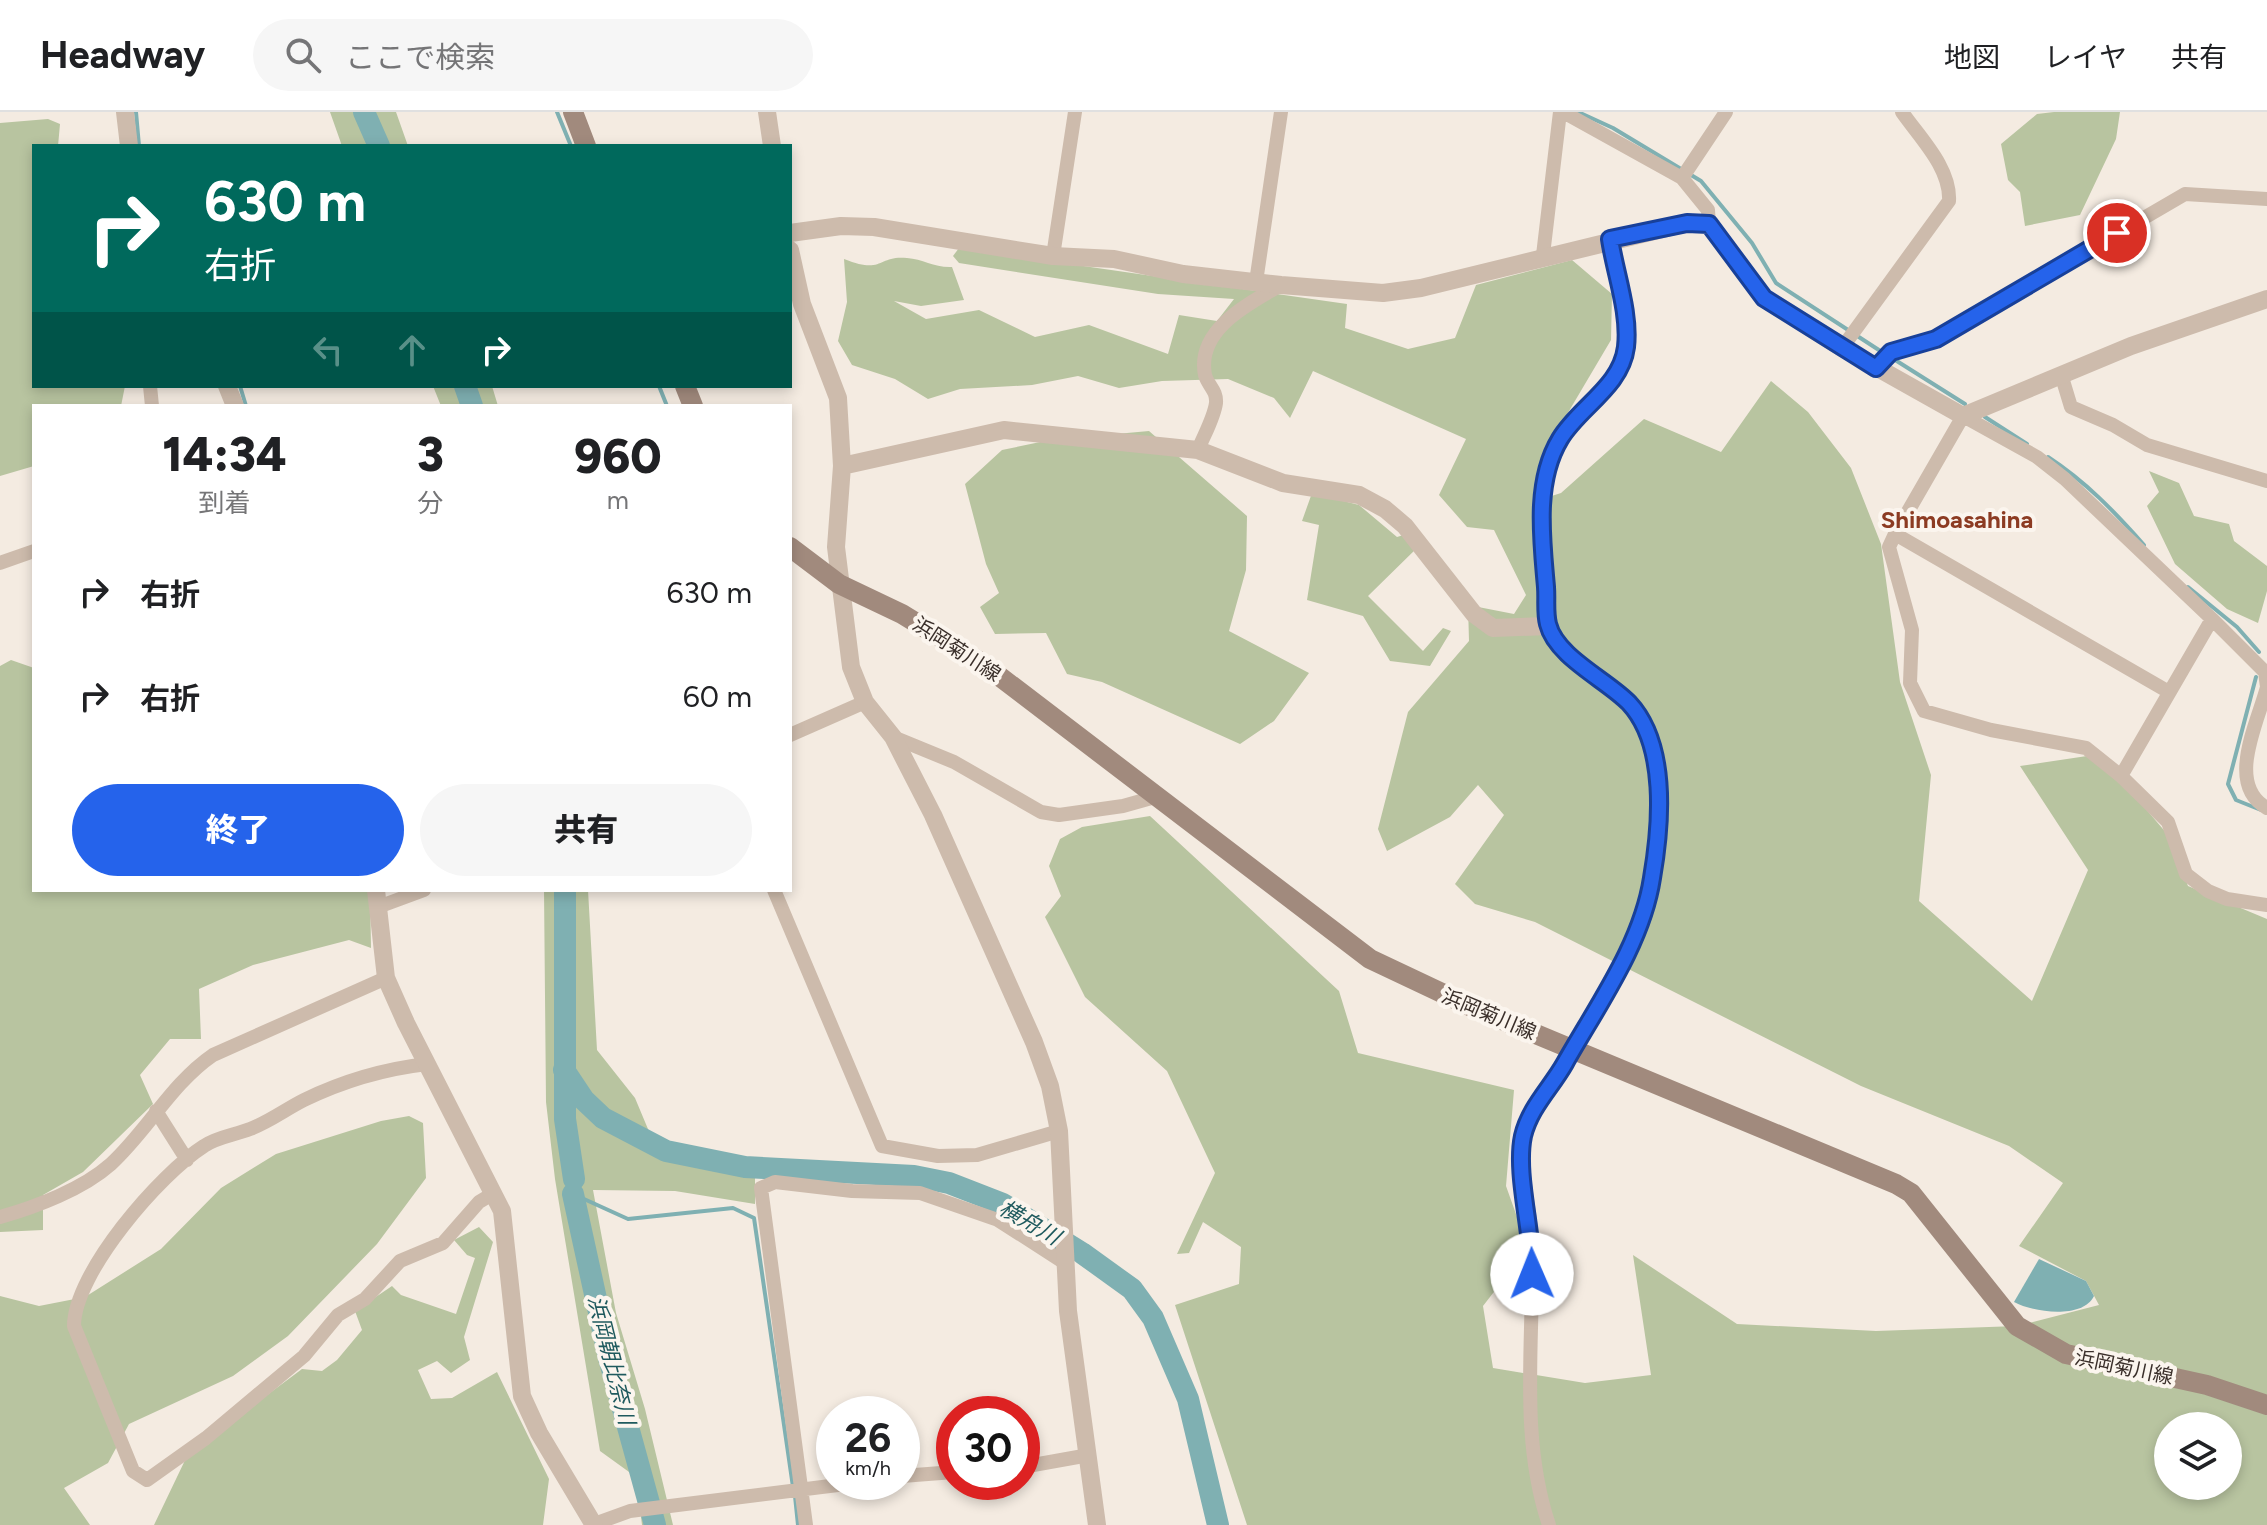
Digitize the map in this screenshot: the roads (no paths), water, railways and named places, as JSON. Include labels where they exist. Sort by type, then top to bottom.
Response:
[{"type":"main road","points":[[573,112],[585,144]]},
{"type":"main road","name":"浜岡菊川線","points":[[792,549],[839,584],[902,614],[982,663],[1370,959],[1412,981],[1911,1193],[2000,1309],[2017,1326],[2066,1354],[2207,1385],[2267,1405]]},
{"type":"street","points":[[125,112],[129,144]]},
{"type":"street","points":[[767,112],[772,144]]},
{"type":"street","points":[[1053,256],[1075,112]]},
{"type":"street","points":[[1256,282],[1281,112]]},
{"type":"street","points":[[1543,255],[1562,112],[1685,173],[1708,210],[1709,224],[1764,298],[1883,360],[1963,416],[2037,457],[2065,479],[2266,672],[2267,687],[2244,771],[2249,792],[2267,808]]},
{"type":"street","points":[[1685,173],[1726,112]]},
{"type":"street","points":[[1848,340],[1949,201],[1950,186],[1941,167],[1902,112]]},
{"type":"street","points":[[1883,360],[1936,339],[2185,194],[2267,199]]},
{"type":"street","points":[[792,233],[841,226],[874,227],[1053,256],[1114,259],[1183,274],[1383,293],[1421,288],[1610,239],[1687,223],[1709,224]]},
{"type":"street","points":[[1549,1525],[1535,1479],[1530,1429],[1532,1244],[1524,1190],[1523,1139],[1531,1113],[1615,974],[1648,900],[1658,808],[1654,754],[1630,704],[1573,659],[1548,626],[1542,512],[1552,457],[1561,438],[1615,377],[1626,348],[1622,304],[1610,239]]},
{"type":"street","points":[[792,259],[802,304],[838,398],[842,466],[836,547],[851,667],[865,702],[893,737],[933,815],[1034,1042],[1050,1086],[1059,1131],[1065,1263],[1097,1525]]},
{"type":"street","points":[[1198,450],[1216,406],[1216,392],[1205,375],[1207,350],[1213,338],[1220,326],[1281,285]]},
{"type":"street","points":[[2267,299],[2061,374],[1963,416],[1889,547],[1912,630],[1910,683],[1924,711],[1991,730],[2086,748],[2121,776],[2168,822],[2186,874],[2208,891],[2227,899],[2267,905]]},
{"type":"street","points":[[2061,374],[2071,407],[2113,425],[2147,445],[2267,481]]},
{"type":"street","points":[[842,466],[1004,430],[1198,450],[1283,483],[1359,495],[1385,509],[1405,526],[1474,614],[1493,628],[1548,626]]},
{"type":"street","points":[[1895,534],[2169,692]]},
{"type":"street","points":[[0,563],[32,552]]},
{"type":"street","points":[[2121,776],[2212,619]]},
{"type":"street","points":[[792,734],[865,702]]},
{"type":"street","points":[[893,737],[954,762],[1041,812],[1059,815],[1123,806],[1155,797]]},
{"type":"street","points":[[412,892],[377,898],[386,978],[502,1211],[509,1251],[522,1396],[539,1433],[594,1524],[630,1511],[816,1488]]},
{"type":"street","points":[[775,892],[882,1146],[938,1156],[977,1155],[1059,1131]]},
{"type":"street","points":[[0,1217],[24,1210],[93,1178],[112,1163],[193,1069],[213,1055],[386,978]]},
{"type":"street","points":[[427,1064],[383,1069],[307,1099],[251,1129],[204,1145],[105,1248],[85,1281],[74,1311],[80,1347],[133,1471],[147,1480],[206,1438],[304,1356],[338,1315],[365,1299],[400,1261],[443,1243],[479,1202],[494,1193]]},
{"type":"street","points":[[156,1111],[187,1160]]},
{"type":"street","points":[[806,1525],[796,1491],[761,1188],[775,1182],[852,1191],[920,1193],[998,1220],[1065,1263]]},
{"type":"street","points":[[1040,1464],[1089,1455]]},
{"type":"water","points":[[2039,1259],[2086,1281],[2094,1296],[2080,1308],[2057,1312],[2033,1309],[2014,1302]]},
{"type":"waterway","points":[[136,112],[139,144]]},
{"type":"waterway","name":"浜岡朝比奈川","points":[[364,112],[378,144]]},
{"type":"waterway","points":[[557,112],[570,144]]},
{"type":"waterway","points":[[1578,112],[1613,128],[1701,181],[1752,243],[1776,283],[1885,354]]},
{"type":"waterway","points":[[1892,358],[1965,404]]},
{"type":"waterway","points":[[241,388],[245,404]]},
{"type":"waterway","name":"浜岡朝比奈川","points":[[466,388],[471,404]]},
{"type":"waterway","points":[[660,388],[666,404]]},
{"type":"waterway","points":[[1985,417],[2027,444]]},
{"type":"waterway","points":[[2048,457],[2099,498],[2144,545]]},
{"type":"waterway","points":[[2188,587],[2237,627],[2259,652]]},
{"type":"waterway","points":[[2256,677],[2228,784],[2236,800],[2261,810]]},
{"type":"waterway","name":"浜岡朝比奈川","points":[[565,892],[565,1119],[574,1179]]},
{"type":"waterway","name":"横舟川","points":[[564,1070],[584,1100],[603,1118],[666,1151],[745,1167],[914,1176],[949,1183],[1003,1204],[1082,1253],[1132,1289],[1153,1318],[1188,1399],[1218,1525]]},
{"type":"waterway","points":[[574,1179],[573,1194],[628,1219],[733,1208],[754,1218],[793,1487]]},
{"type":"waterway","name":"浜岡朝比奈川","points":[[573,1194],[609,1358],[655,1525]]},
{"type":"waterway","points":[[795,1496],[798,1525]]},
{"type":"district","name":"Shimoasahina","points":[[1957,520]]}]
